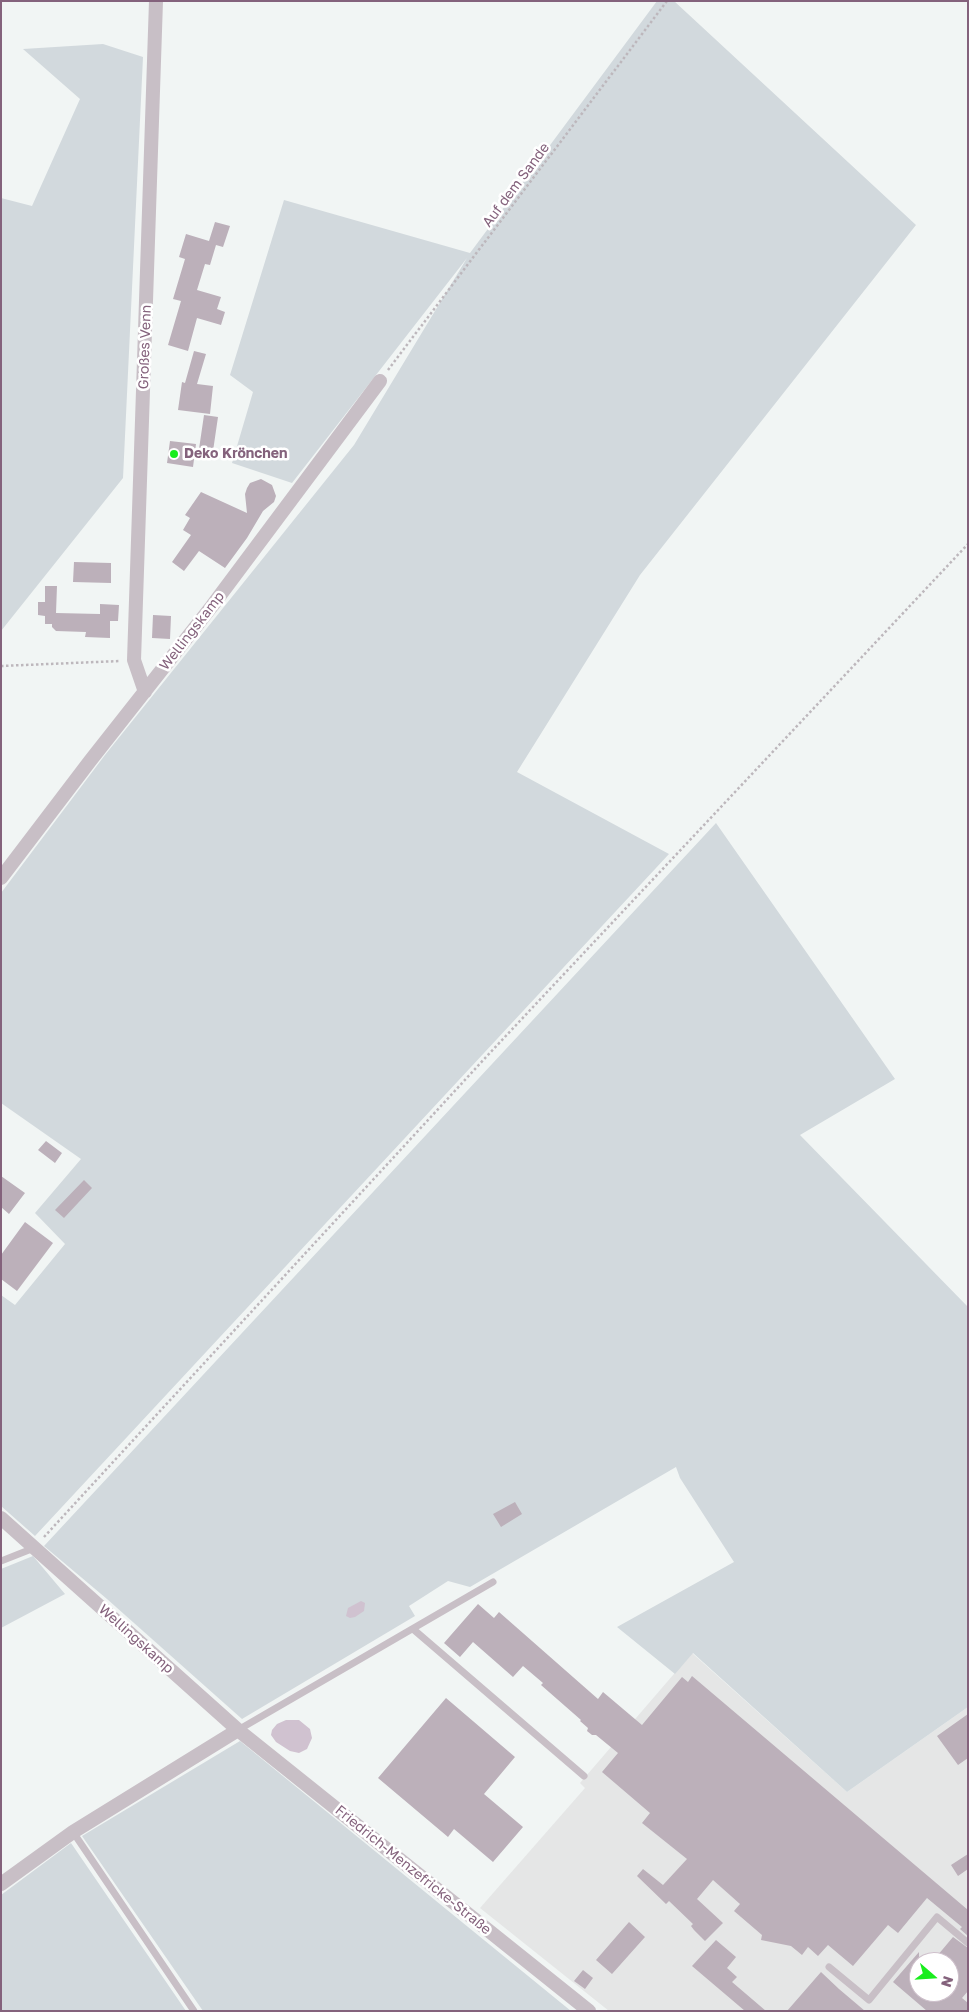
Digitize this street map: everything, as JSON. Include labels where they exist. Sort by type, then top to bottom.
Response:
[{"type":"street","name":"Großes Venn","points":[[145,692],[134,660],[156,1]]},
{"type":"street","name":"Wellingskamp","points":[[1,878],[212,606],[380,381]]},
{"type":"street","name":"Wellingskamp","points":[[1,1518],[238,1730]]},
{"type":"street","points":[[1,1884],[73,1832],[238,1730]]},
{"type":"street","name":"Friedrich-Menzefricke-Straße","points":[[238,1730],[588,2011]]},
{"type":"lane","points":[[1,1561],[34,1548]]},
{"type":"lane","points":[[238,1730],[493,1582]]},
{"type":"lane","points":[[413,1629],[584,1776]]},
{"type":"lane","points":[[73,1832],[194,2011]]},
{"type":"lane","points":[[829,1967],[869,2000],[937,1917],[968,1943]]},
{"type":"path","name":"Auf dem Sande","points":[[380,381],[667,1]]},
{"type":"path","points":[[34,1548],[487,1056],[968,544]]},
{"type":"path","points":[[1,666],[134,660]]},
{"type":"shaded area","points":[[657,1],[674,1],[916,225],[640,575],[517,772],[669,854],[35,1536],[1,1506],[1,1295],[15,1305],[65,1244],[35,1213],[81,1159],[1,1103],[1,893],[105,755],[354,445],[467,258],[292,483],[232,463],[253,392],[230,375],[284,200],[470,253]]},
{"type":"shaded area","points":[[103,44],[143,57],[123,478],[1,631],[1,198],[32,206],[80,99],[23,49]]},
{"type":"shaded area","points":[[716,823],[895,1079],[800,1135],[968,1307],[968,1707],[847,1792],[693,1653],[675,1674],[617,1627],[734,1562],[680,1478],[676,1467],[470,1587],[448,1581],[409,1606],[415,1616],[242,1719],[107,1599],[44,1546]]},
{"type":"shaded area","points":[[33,1556],[65,1594],[1,1628],[1,1569]]},
{"type":"shaded area","points":[[361,1601],[365,1603],[364,1611],[355,1617],[350,1618],[346,1616],[348,1608]]},
{"type":"shaded area","points":[[692,1653],[847,1792],[968,1707],[968,2011],[609,2011],[480,1908],[585,1788],[580,1783]]},
{"type":"shaded area","points":[[286,1720],[299,1720],[310,1729],[312,1738],[307,1749],[299,1753],[290,1751],[276,1742],[271,1735],[272,1730],[277,1724]]},
{"type":"shaded area","points":[[240,1741],[571,2011],[203,2011],[82,1836]]},
{"type":"shaded area","points":[[71,1843],[186,2011],[1,2011],[1,1895]]},
{"type":"building","points":[[215,222],[230,226],[223,247],[216,245],[210,265],[205,264],[197,290],[221,297],[217,309],[225,312],[221,325],[197,318],[188,351],[168,345],[181,301],[173,299],[185,259],[179,257],[186,234],[209,241]]},
{"type":"building","points":[[194,351],[206,354],[197,384],[213,386],[210,414],[178,410],[182,382],[185,383]]},
{"type":"building","points":[[204,415],[218,417],[213,451],[199,449]]},
{"type":"building","points":[[170,441],[196,444],[193,467],[167,463]]},
{"type":"building","points":[[261,479],[272,485],[276,496],[274,502],[263,511],[247,538],[225,568],[199,551],[184,571],[172,562],[191,535],[183,530],[190,518],[185,515],[201,492],[247,513],[245,494],[247,488],[250,483]]},
{"type":"building","points":[[74,562],[111,563],[111,583],[73,582]]},
{"type":"building","points":[[45,586],[57,586],[56,613],[100,614],[100,604],[119,605],[118,621],[110,621],[110,638],[85,637],[86,632],[56,631],[52,624],[45,624],[45,616],[38,615],[38,602],[45,602]]},
{"type":"building","points":[[153,615],[171,616],[170,639],[152,638]]},
{"type":"building","points":[[46,1141],[62,1153],[55,1163],[38,1150]]},
{"type":"building","points":[[1,1176],[25,1193],[9,1214],[1,1207]]},
{"type":"building","points":[[84,1180],[92,1188],[64,1218],[55,1210]]},
{"type":"building","points":[[25,1222],[53,1243],[17,1291],[1,1279],[1,1255]]},
{"type":"building","points":[[515,1502],[522,1514],[501,1527],[493,1514]]},
{"type":"building","points":[[478,1604],[494,1618],[499,1612],[598,1699],[603,1692],[642,1725],[682,1677],[688,1682],[692,1676],[968,1910],[968,1936],[960,1929],[962,1927],[927,1898],[898,1933],[888,1925],[853,1966],[828,1945],[818,1956],[808,1947],[802,1955],[791,1946],[761,1940],[762,1935],[734,1911],[740,1904],[713,1880],[697,1899],[723,1923],[705,1941],[691,1926],[693,1924],[669,1901],[666,1904],[637,1876],[643,1869],[663,1885],[687,1859],[642,1823],[650,1813],[602,1772],[618,1753],[596,1735],[592,1735],[587,1731],[588,1728],[581,1720],[541,1685],[543,1683],[523,1666],[513,1677],[473,1642],[460,1657],[444,1643]]},
{"type":"building","points":[[446,1698],[515,1757],[484,1794],[523,1827],[493,1862],[454,1829],[448,1837],[378,1778]]},
{"type":"building","points":[[968,1714],[968,1758],[958,1765],[937,1736]]},
{"type":"building","points":[[968,1854],[968,1869],[958,1876],[951,1865]]},
{"type":"building","points":[[629,1922],[645,1937],[612,1974],[596,1960]]},
{"type":"building","points":[[953,1937],[968,1948],[968,1991],[962,1998],[968,2003],[968,2011],[927,2011],[916,2002],[959,2002],[959,1952],[940,1952]]},
{"type":"building","points":[[716,1940],[736,1957],[727,1968],[737,1977],[732,1982],[766,2011],[745,2011],[692,1966]]},
{"type":"building","points":[[909,1964],[909,1996],[893,1982]]},
{"type":"building","points":[[583,1970],[593,1978],[585,1989],[574,1981]]},
{"type":"building","points":[[821,1972],[839,1989],[865,2011],[787,2011]]},
{"type":"place","name":"Deko Krönchen","points":[[174,454]]}]
